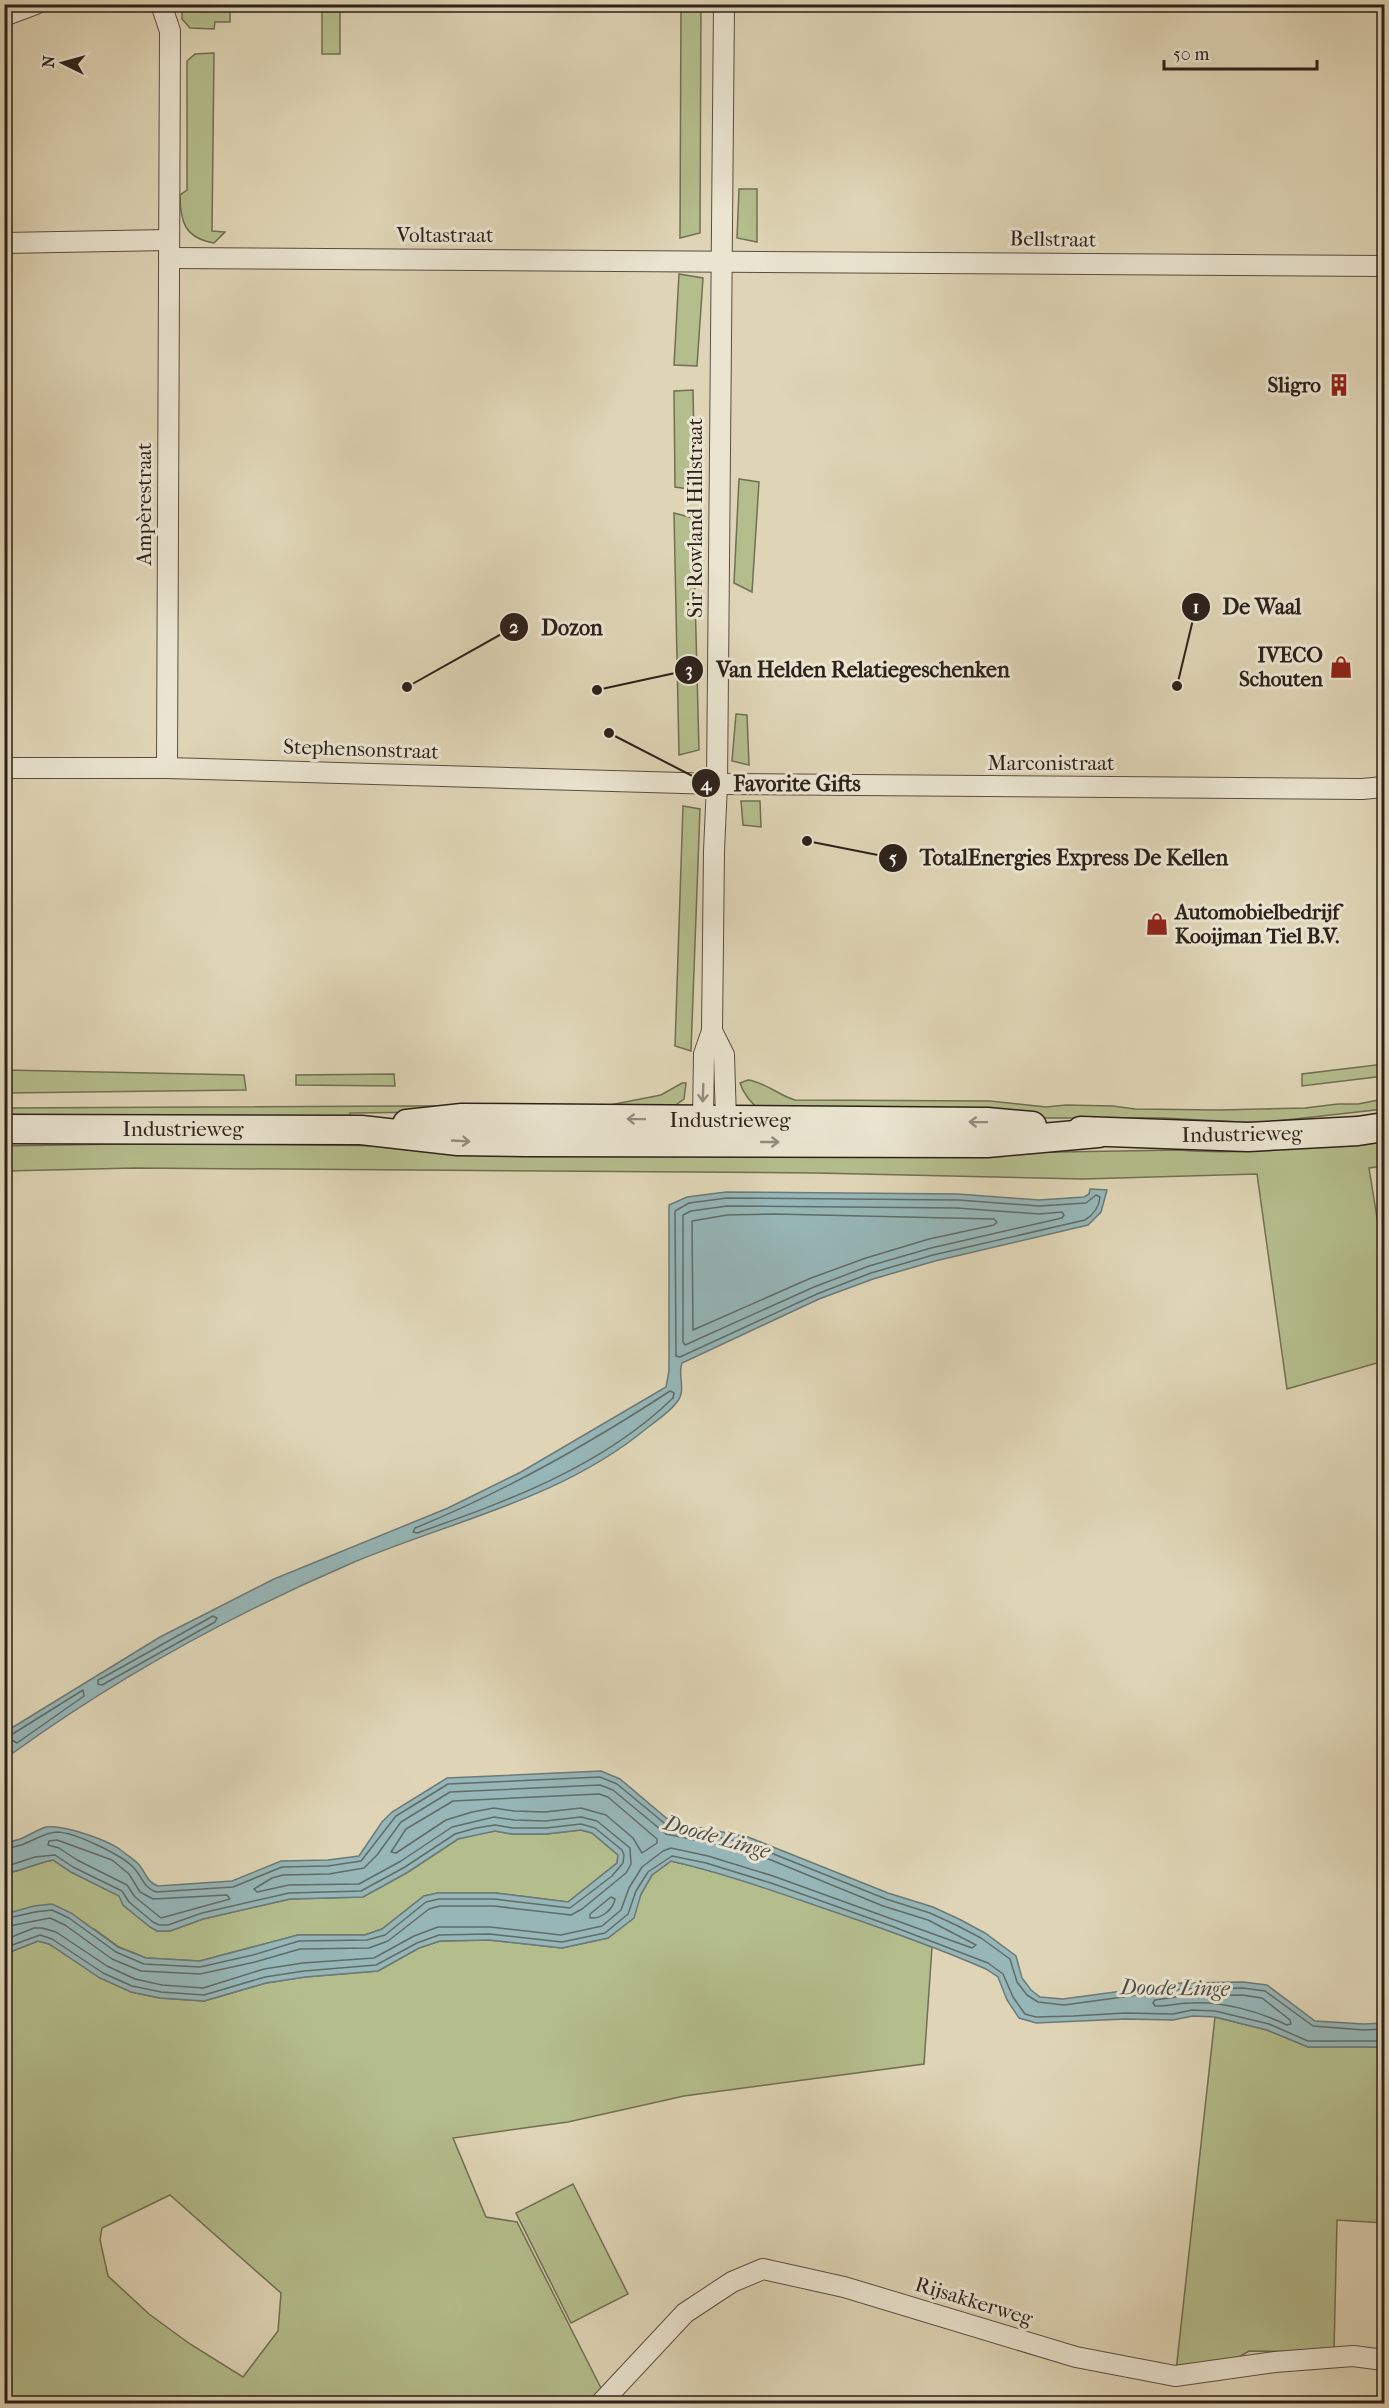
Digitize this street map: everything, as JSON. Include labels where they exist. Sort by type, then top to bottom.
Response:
[{"type":"main road","name":"Industrieweg","points":[[4,1129],[361,1130],[462,1118],[713,1128],[987,1143],[1098,1133],[1248,1137],[1358,1131],[1384,1127]]},
{"type":"street","points":[[4,16],[36,4]]},
{"type":"street","name":"Ampèrestraat","points":[[161,4],[170,31],[166,768]]},
{"type":"street","name":"Sir Rowland Hillstraat","points":[[713,1128],[724,1055],[712,1031],[717,784],[724,4]]},
{"type":"street","points":[[4,243],[169,249]]},
{"type":"street","name":"Voltastraat","points":[[169,249],[721,260]]},
{"type":"street","name":"Bellstraat","points":[[721,260],[1384,266]]},
{"type":"street","name":"Stephensonstraat","points":[[4,768],[166,768],[717,784]]},
{"type":"street","name":"Marconistraat","points":[[717,784],[1350,789],[1384,787]]},
{"type":"street","name":"Rijsakkerweg","points":[[600,2403],[685,2313],[732,2282],[763,2269],[844,2287],[1076,2357],[1175,2376],[1275,2362],[1353,2355],[1384,2360]]},
{"type":"green space","points":[[182,5],[230,5],[230,22],[215,22],[214,29],[190,28],[182,19]]},
{"type":"green space","points":[[322,5],[340,5],[340,54],[322,54]]},
{"type":"green space","points":[[681,5],[701,5],[700,233],[680,238]]},
{"type":"green space","points":[[214,53],[212,231],[225,232],[214,243],[204,241],[190,233],[183,221],[180,195],[187,190],[187,61],[195,54]]},
{"type":"green space","points":[[739,189],[757,189],[757,242],[737,238]]},
{"type":"green space","points":[[679,274],[703,278],[697,366],[674,365]]},
{"type":"green space","points":[[693,390],[695,490],[675,487],[674,391]]},
{"type":"green space","points":[[739,479],[759,482],[752,592],[734,583]]},
{"type":"green space","points":[[674,513],[693,518],[699,750],[679,755]]},
{"type":"green space","points":[[736,714],[747,715],[749,765],[732,761]]},
{"type":"green space","points":[[741,801],[760,801],[761,827],[743,825]]},
{"type":"green space","points":[[683,806],[700,809],[691,1051],[675,1046]]},
{"type":"green space","points":[[1384,1064],[1384,1076],[1302,1086],[1302,1074]]},
{"type":"green space","points":[[5,1070],[244,1075],[246,1090],[5,1093]]},
{"type":"green space","points":[[394,1074],[395,1086],[296,1085],[296,1075]]},
{"type":"green space","points":[[748,1080],[760,1083],[795,1100],[990,1101],[1046,1107],[1066,1105],[1219,1110],[1305,1108],[1358,1104],[1384,1099],[1384,1109],[1259,1123],[1164,1118],[906,1118],[763,1113],[749,1100],[742,1088],[740,1083]]},
{"type":"green space","points":[[686,1083],[684,1099],[670,1109],[350,1113],[350,1116],[5,1122],[4,1108],[610,1105],[661,1095]]},
{"type":"green space","points":[[1384,1140],[1384,1166],[1369,1168],[1384,1261],[1384,1361],[1287,1389],[1257,1174],[1083,1179],[816,1173],[135,1168],[5,1171],[4,1146],[181,1143],[949,1154],[1179,1150],[1230,1152]]},
{"type":"green space","points":[[581,1830],[592,1833],[618,1855],[617,1863],[568,1902],[495,1893],[438,1893],[424,1896],[382,1929],[365,1935],[298,1935],[200,1961],[146,1958],[119,1947],[94,1929],[13,1912],[5,1914],[5,1873],[53,1860],[71,1872],[120,1896],[123,1905],[150,1927],[157,1931],[170,1931],[203,1919],[290,1899],[363,1897],[408,1872],[458,1839],[478,1834],[495,1831],[512,1834],[546,1834]]},
{"type":"green space","points":[[671,1861],[704,1869],[803,1900],[932,1947],[924,2064],[684,2096],[568,2122],[453,2138],[486,2217],[517,2222],[603,2392],[592,2403],[5,2404],[5,1954],[38,1941],[49,1944],[131,1992],[160,1998],[204,2001],[266,1983],[305,1977],[378,1971],[419,1948],[440,1941],[489,1940],[562,1948],[608,1938],[633,1918],[641,1894],[652,1875]],"holes":[[[170,2195],[281,2293],[278,2331],[243,2377],[190,2344],[149,2314],[108,2276],[100,2240],[102,2228]]]},
{"type":"green space","points":[[1215,2017],[1267,2030],[1308,2047],[1384,2047],[1384,2223],[1337,2220],[1334,2352],[1249,2351],[1239,2357],[1176,2371]]},
{"type":"green space","points":[[573,2184],[628,2294],[571,2323],[516,2213]]},
{"type":"water","points":[[1090,1189],[1107,1190],[1101,1212],[1088,1225],[935,1261],[873,1279],[819,1299],[682,1363],[682,1388],[680,1397],[674,1406],[614,1452],[579,1473],[542,1491],[390,1548],[308,1583],[220,1625],[135,1673],[13,1753],[5,1741],[5,1732],[160,1637],[274,1579],[448,1508],[521,1472],[666,1387],[669,1371],[669,1205],[687,1197],[726,1192],[958,1194],[1039,1200],[1084,1197],[1089,1194]]},
{"type":"water","name":"Doode Linge","points":[[601,1771],[620,1779],[671,1822],[748,1837],[959,1919],[985,1933],[1016,1956],[1022,1978],[1040,1997],[1063,1999],[1182,1983],[1243,1982],[1267,1985],[1315,2021],[1384,2023],[1384,2047],[1308,2047],[1267,2030],[1215,2017],[1036,2023],[1019,2018],[1007,2000],[998,1977],[986,1969],[823,1908],[729,1877],[671,1861],[652,1875],[641,1894],[634,1918],[608,1938],[562,1948],[489,1940],[440,1941],[419,1948],[378,1971],[305,1977],[266,1983],[204,2001],[160,1998],[131,1992],[100,1978],[49,1944],[38,1941],[5,1954],[5,1914],[52,1904],[71,1913],[118,1947],[146,1958],[200,1961],[298,1935],[365,1935],[382,1929],[424,1896],[438,1893],[495,1893],[568,1902],[617,1863],[618,1855],[592,1833],[581,1830],[546,1834],[512,1834],[495,1831],[458,1839],[408,1872],[363,1897],[290,1899],[203,1919],[170,1931],[157,1931],[150,1927],[123,1905],[119,1896],[71,1872],[53,1860],[5,1873],[5,1842],[21,1839],[43,1828],[72,1830],[116,1847],[136,1862],[149,1880],[158,1886],[232,1881],[281,1861],[328,1860],[359,1856],[382,1822],[392,1812],[447,1778]]},
{"type":"place","name":"Sligro","points":[[1339,385]]},
{"type":"place","name":"IVECO Schouten","points":[[1341,667]]},
{"type":"place","name":"De Waal","points":[[1177,686]]},
{"type":"place","name":"Dozon","points":[[407,687]]},
{"type":"place","name":"Van Helden Relatiegeschenken","points":[[597,690]]},
{"type":"place","name":"Favorite Gifts","points":[[609,733]]},
{"type":"place","name":"TotalEnergies Express De Kellen","points":[[807,841]]},
{"type":"place","name":"Automobielbedrijf Kooijman Tiel B.V.","points":[[1157,924]]}]
